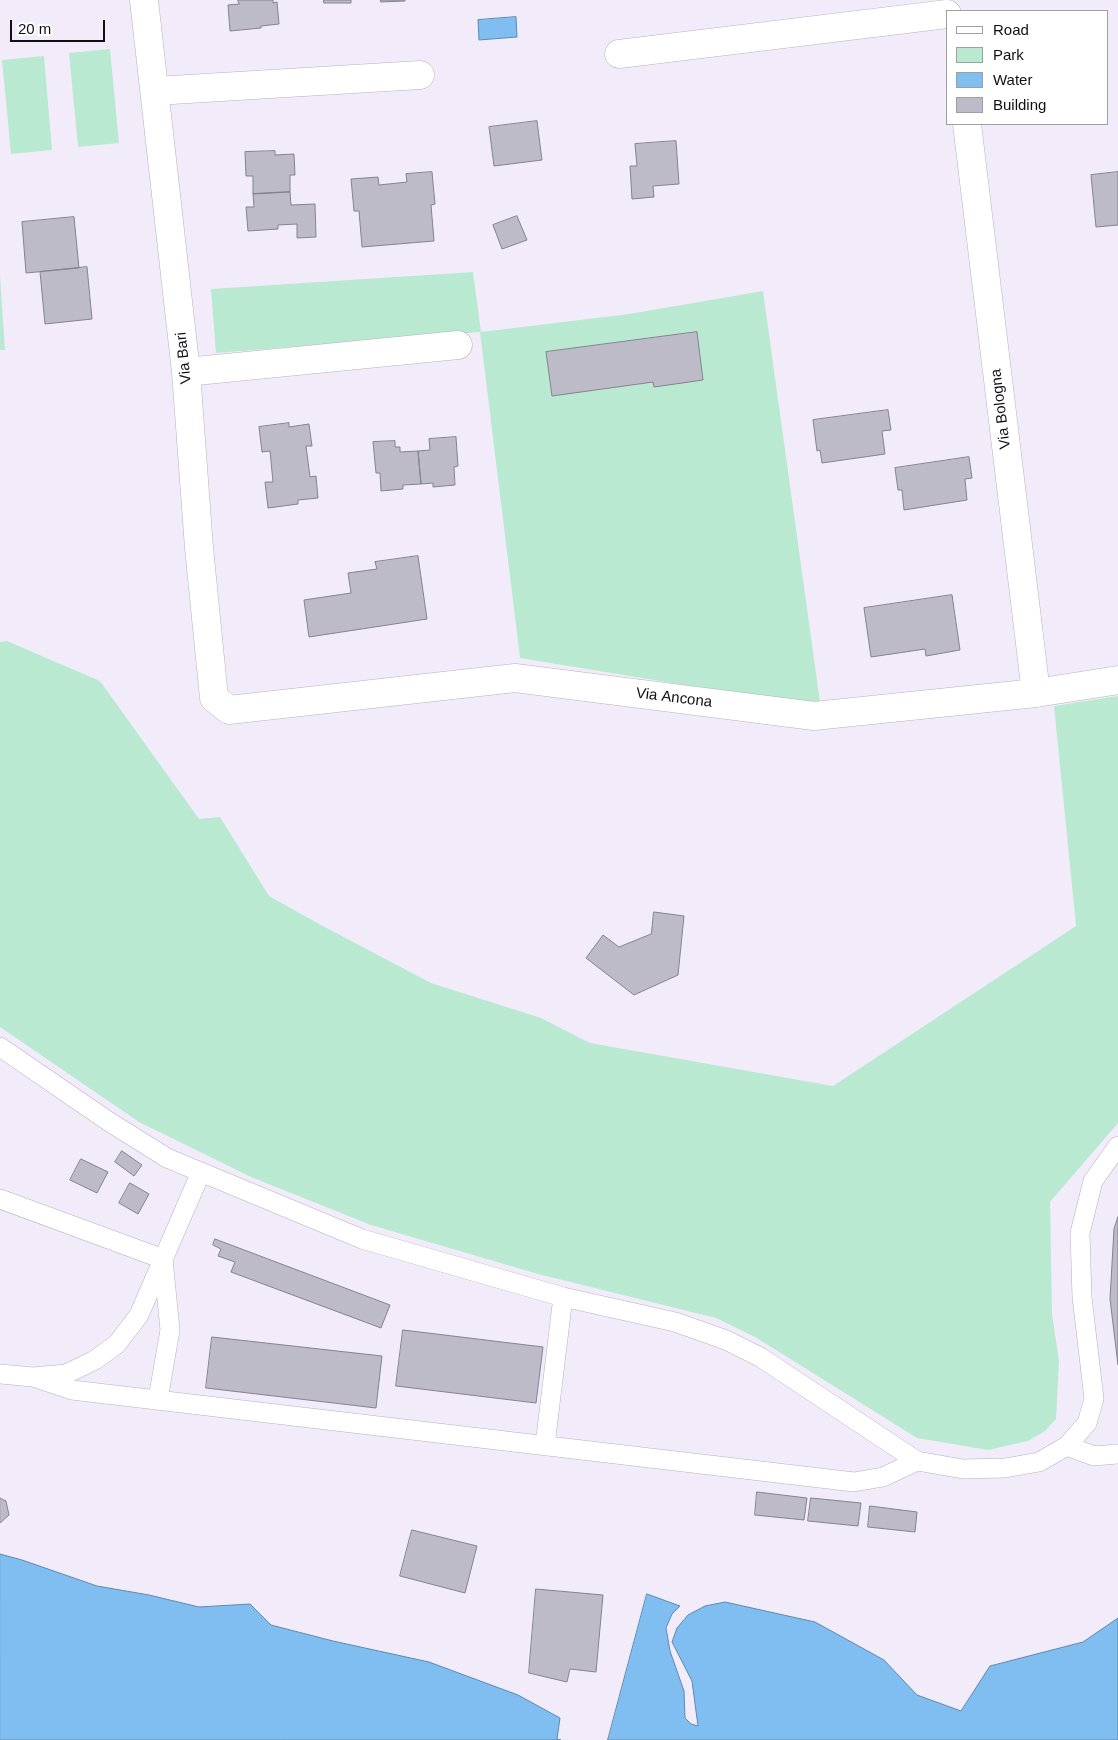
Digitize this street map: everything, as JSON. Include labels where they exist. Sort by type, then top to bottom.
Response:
[{"type":"street","name":"Via Bari","points":[[144,0],[186,372],[199,548],[214,698],[229,710]]},
{"type":"street","points":[[619,54],[946,14]]},
{"type":"street","points":[[154,91],[420,75]]},
{"type":"street","name":"Via Bologna","points":[[967,125],[1036,693]]},
{"type":"street","points":[[186,372],[458,345]]},
{"type":"street","name":"Via Ancona","points":[[229,710],[515,678],[814,716],[1036,693],[1118,680]]},
{"type":"lane","points":[[0,1047],[108,1121],[167,1158],[362,1240],[563,1297],[675,1322],[726,1340],[760,1357],[917,1461],[963,1469],[1005,1468],[1039,1462],[1067,1446],[1087,1423],[1094,1399],[1082,1297],[1080,1232],[1093,1181],[1118,1146]]},
{"type":"lane","points":[[0,1374],[33,1377],[66,1374],[95,1360],[117,1344],[140,1315],[201,1172]]},
{"type":"lane","points":[[0,1199],[164,1259]]},
{"type":"lane","points":[[158,1399],[170,1330],[164,1259]]},
{"type":"lane","points":[[544,1445],[563,1297]]},
{"type":"lane","points":[[33,1377],[72,1390],[854,1482],[883,1477],[917,1461]]},
{"type":"lane","points":[[1067,1446],[1094,1456],[1118,1454]]},
{"type":"green space","points":[[110,49],[119,143],[78,147],[69,53]]},
{"type":"green space","points":[[44,56],[52,150],[11,154],[2,60]]},
{"type":"green space","points":[[473,272],[481,332],[629,314],[763,291],[820,702],[794,703],[520,658],[480,332],[216,353],[211,289]]},
{"type":"green space","points":[[0,275],[5,350],[0,350]]},
{"type":"green space","points":[[7,641],[100,681],[199,819],[220,817],[269,896],[321,925],[431,983],[541,1018],[590,1043],[833,1086],[1076,926],[1054,706],[1118,696],[1118,1123],[1050,1202],[1052,1314],[1059,1361],[1056,1419],[1045,1431],[1028,1441],[988,1450],[917,1438],[755,1337],[716,1318],[538,1274],[371,1225],[251,1177],[139,1122],[0,1027],[0,642]]},
{"type":"water","points":[[516,17],[517,37],[479,40],[478,20]]},
{"type":"water","points":[[0,1554],[97,1586],[149,1595],[199,1607],[250,1604],[271,1625],[429,1662],[518,1695],[560,1718],[557,1739],[561,1740],[0,1740]]},
{"type":"water","points":[[647,1594],[680,1606],[672,1614],[666,1628],[670,1651],[684,1691],[685,1718],[691,1724],[698,1726],[692,1681],[672,1642],[677,1628],[688,1615],[705,1606],[725,1602],[815,1622],[884,1660],[917,1695],[961,1711],[990,1666],[1083,1642],[1118,1618],[1118,1740],[608,1740]]},
{"type":"building","points":[[238,0],[273,0],[273,3],[277,2],[279,24],[230,31],[228,5],[239,4]]},
{"type":"building","points":[[324,0],[351,0],[351,3],[324,3]]},
{"type":"building","points":[[381,0],[405,0],[405,1],[381,2]]},
{"type":"building","points":[[537,121],[542,160],[494,166],[489,127]]},
{"type":"building","points":[[676,141],[679,184],[653,186],[654,197],[632,199],[630,166],[637,166],[635,144]]},
{"type":"building","points":[[275,151],[275,155],[294,154],[295,175],[290,175],[290,192],[253,194],[253,176],[246,176],[245,152]]},
{"type":"building","points":[[432,172],[435,204],[431,205],[434,241],[362,247],[359,211],[354,211],[351,179],[378,177],[379,185],[407,182],[406,174]]},
{"type":"building","points":[[1118,172],[1118,225],[1096,227],[1091,175]]},
{"type":"building","points":[[290,192],[291,205],[315,204],[316,237],[297,238],[297,224],[278,225],[278,229],[248,231],[246,207],[254,207],[253,194]]},
{"type":"building","points":[[517,216],[527,240],[502,249],[493,225]]},
{"type":"building","points":[[74,217],[79,268],[26,273],[22,222]]},
{"type":"building","points":[[87,267],[92,319],[45,324],[40,272]]},
{"type":"building","points":[[697,332],[703,380],[654,387],[653,382],[552,396],[546,352]]},
{"type":"building","points":[[888,410],[891,430],[882,431],[885,454],[822,463],[820,450],[817,451],[813,420]]},
{"type":"building","points":[[289,423],[289,427],[309,424],[312,446],[306,446],[310,477],[316,476],[318,498],[298,500],[298,504],[268,508],[265,482],[273,482],[270,451],[262,452],[259,427]]},
{"type":"building","points":[[456,437],[458,466],[454,467],[455,485],[433,487],[433,483],[421,484],[418,451],[430,450],[429,439]]},
{"type":"building","points":[[395,441],[395,447],[400,447],[400,452],[418,451],[421,484],[403,485],[403,489],[381,491],[380,473],[376,473],[373,442]]},
{"type":"building","points":[[969,457],[972,478],[965,479],[967,500],[904,510],[902,490],[898,490],[895,468]]},
{"type":"building","points":[[418,556],[427,619],[309,637],[304,600],[351,593],[348,573],[377,569],[375,562]]},
{"type":"building","points":[[952,595],[960,650],[926,656],[925,649],[871,657],[864,608]]},
{"type":"building","points":[[654,912],[684,916],[678,975],[634,995],[586,958],[603,935],[619,947],[651,934]]},
{"type":"building","points":[[122,1151],[142,1165],[134,1176],[115,1162]]},
{"type":"building","points":[[81,1159],[108,1172],[97,1193],[70,1180]]},
{"type":"building","points":[[130,1183],[149,1194],[138,1214],[119,1203]]},
{"type":"building","points":[[1118,1217],[1118,1365],[1110,1299],[1114,1229]]},
{"type":"building","points":[[215,1239],[390,1305],[381,1328],[231,1272],[235,1262],[218,1256],[221,1249],[213,1245]]},
{"type":"building","points":[[403,1330],[543,1347],[536,1403],[396,1386]]},
{"type":"building","points":[[212,1337],[382,1356],[376,1408],[206,1388]]},
{"type":"building","points":[[757,1492],[807,1498],[804,1520],[755,1515]]},
{"type":"building","points":[[0,1498],[6,1501],[9,1515],[0,1523]]},
{"type":"building","points":[[811,1498],[861,1503],[858,1526],[808,1521]]},
{"type":"building","points":[[870,1506],[917,1512],[915,1532],[868,1527]]},
{"type":"building","points":[[412,1530],[477,1546],[465,1593],[400,1576]]},
{"type":"building","points":[[536,1589],[603,1595],[596,1672],[570,1669],[567,1682],[529,1673]]}]
